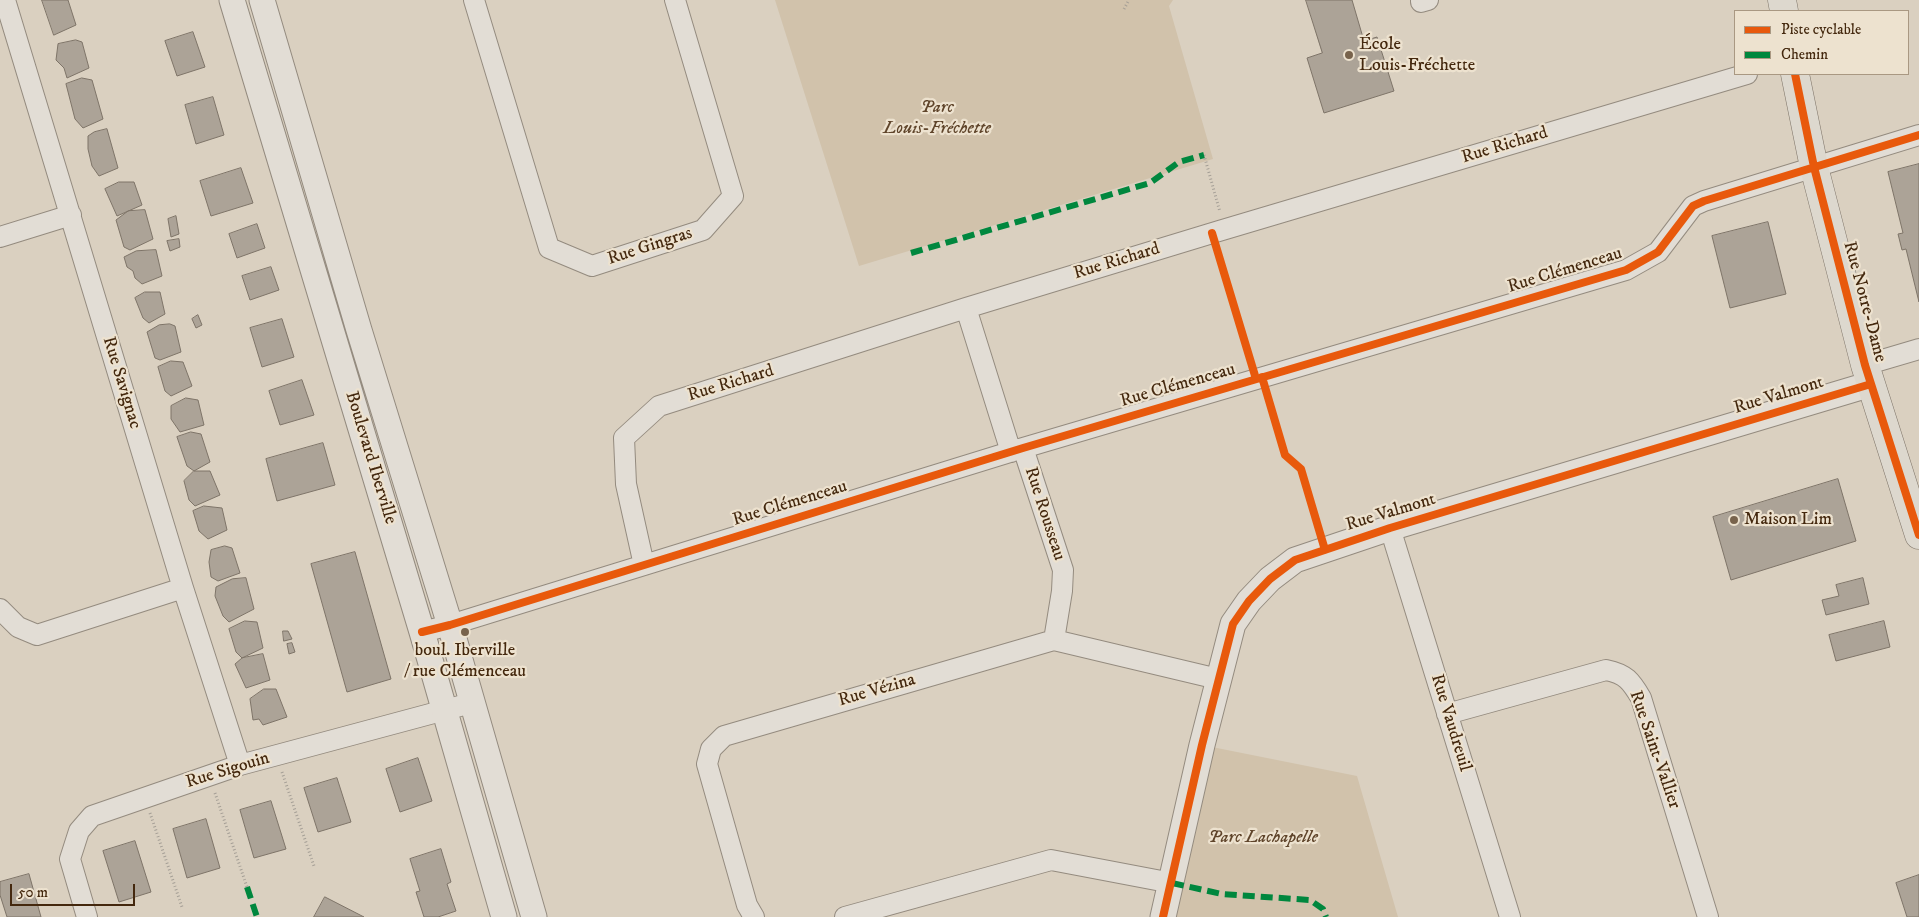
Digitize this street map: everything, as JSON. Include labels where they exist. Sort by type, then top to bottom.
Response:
[{"type":"main road","name":"Rue Notre-Dame","points":[[1795,75],[1814,166],[1868,375],[1919,535]]},
{"type":"street","name":"Rue Savignac","points":[[5,0],[7,32],[71,216],[183,588],[240,765]]},
{"type":"street","name":"Boulevard Iberville","points":[[232,0],[422,632],[504,917]]},
{"type":"street","name":"Boulevard Iberville","points":[[262,0],[359,330],[450,625],[534,917]]},
{"type":"street","name":"Rue Gingras","points":[[474,0],[549,248],[592,266],[703,230],[733,196],[675,0]]},
{"type":"street","points":[[1421,0],[1421,2],[1428,0]]},
{"type":"street","name":"Rue Richard","points":[[644,566],[626,484],[624,438],[660,406],[966,308],[1744,75]]},
{"type":"street","name":"Rue Clémenceau","points":[[422,632],[644,566],[1017,450],[1626,270],[1658,252],[1694,206],[1814,166],[1919,134]]},
{"type":"street","points":[[0,237],[71,216]]},
{"type":"street","name":"Rue Rousseau","points":[[966,308],[1063,570],[1062,591],[1054,640]]},
{"type":"street","points":[[1868,375],[1919,349]]},
{"type":"street","name":"Rue Valmont","points":[[1163,917],[1218,679],[1233,624],[1249,601],[1270,579],[1295,560],[1868,375]]},
{"type":"street","name":"Rue Vaudreuil","points":[[1390,528],[1510,917]]},
{"type":"street","points":[[0,609],[18,627],[37,635],[183,588]]},
{"type":"street","name":"Rue Vézina","points":[[754,917],[747,906],[707,764],[711,748],[724,736],[1054,640],[1218,679]]},
{"type":"street","name":"Rue Saint-Vallier","points":[[1447,714],[1606,670],[1619,672],[1632,683],[1641,698],[1708,917]]},
{"type":"street","name":"Rue Sigouin","points":[[87,917],[70,859],[79,831],[92,816],[240,765],[471,702]]},
{"type":"street","points":[[845,917],[1051,860],[1172,884]]},
{"type":"path","points":[[1124,9],[1129,0]]},
{"type":"path","points":[[1204,155],[1225,229]]},
{"type":"path","points":[[277,756],[314,866]]},
{"type":"path","points":[[209,776],[247,887]]},
{"type":"path","points":[[145,798],[182,907]]},
{"type":"green space","name":"Parc Louis-Fréchette","points":[[775,0],[1173,0],[1169,6],[1213,159],[859,266]]},
{"type":"green space","name":"Parc Lachapelle","points":[[1202,745],[1357,776],[1398,917],[1163,917]]},
{"type":"building","points":[[42,0],[68,0],[76,25],[54,35]]},
{"type":"building","name":"École Louis-Fréchette","points":[[1306,0],[1352,0],[1364,41],[1377,37],[1394,91],[1324,113],[1307,58],[1322,53]]},
{"type":"building","points":[[193,32],[205,67],[177,76],[165,41]]},
{"type":"building","points":[[76,40],[82,42],[89,68],[67,78],[64,68],[56,60],[58,44]]},
{"type":"building","points":[[82,78],[92,80],[103,119],[83,128],[75,119],[66,84]]},
{"type":"building","points":[[213,97],[224,135],[196,144],[185,105]]},
{"type":"building","points":[[107,129],[118,168],[99,176],[92,166],[88,149],[88,136],[94,132]]},
{"type":"building","points":[[1919,164],[1919,302],[1906,249],[1902,250],[1898,234],[1903,233],[1888,172]]},
{"type":"building","points":[[241,168],[253,203],[211,216],[200,181]]},
{"type":"building","points":[[119,182],[134,182],[142,205],[117,216],[105,189]]},
{"type":"building","points":[[145,210],[153,239],[130,250],[124,247],[116,220],[128,211]]},
{"type":"building","points":[[176,216],[179,234],[171,237],[168,219]]},
{"type":"building","points":[[1768,222],[1786,294],[1730,308],[1712,236]]},
{"type":"building","points":[[257,224],[265,248],[237,258],[229,234]]},
{"type":"building","points":[[179,239],[180,247],[170,251],[167,241]]},
{"type":"building","points":[[156,250],[162,276],[142,284],[135,278],[133,271],[127,267],[124,257],[136,251]]},
{"type":"building","points":[[271,267],[279,290],[250,300],[242,276]]},
{"type":"building","points":[[145,292],[160,292],[165,314],[149,323],[143,318],[135,298]]},
{"type":"building","points":[[198,315],[202,325],[196,328],[192,319]]},
{"type":"building","points":[[282,319],[294,357],[262,367],[250,328]]},
{"type":"building","points":[[170,324],[175,326],[181,352],[160,360],[155,358],[147,332],[159,325]]},
{"type":"building","points":[[171,361],[183,362],[192,386],[171,396],[165,391],[158,367]]},
{"type":"building","points":[[302,380],[314,415],[280,425],[269,391]]},
{"type":"building","points":[[186,398],[198,400],[204,425],[180,432],[171,419],[171,406]]},
{"type":"building","points":[[191,432],[201,434],[210,462],[194,471],[187,466],[177,437]]},
{"type":"building","points":[[323,443],[335,485],[277,501],[266,459]]},
{"type":"building","points":[[194,471],[210,471],[220,495],[195,506],[189,500],[184,481]]},
{"type":"building","points":[[1838,479],[1856,541],[1731,580],[1713,517]]},
{"type":"building","points":[[204,506],[222,508],[227,530],[208,539],[199,531],[193,511]]},
{"type":"building","points":[[225,546],[232,548],[240,573],[218,581],[211,577],[209,562],[211,550]]},
{"type":"building","points":[[355,552],[391,679],[347,692],[311,564]]},
{"type":"building","points":[[246,578],[254,609],[229,622],[223,616],[215,596],[216,587],[232,579]]},
{"type":"building","points":[[1863,578],[1869,604],[1826,615],[1822,600],[1839,596],[1836,585]]},
{"type":"building","points":[[245,621],[257,622],[263,648],[242,658],[236,652],[229,629]]},
{"type":"building","points":[[1884,621],[1890,647],[1836,661],[1829,635]]},
{"type":"building","points":[[283,631],[288,631],[292,639],[284,641]]},
{"type":"building","points":[[292,643],[295,652],[289,654],[287,644]]},
{"type":"building","points":[[263,654],[270,680],[246,688],[235,664],[242,658]]},
{"type":"building","points":[[264,689],[276,689],[287,717],[263,725],[259,719],[253,720],[250,699]]},
{"type":"building","points":[[418,758],[432,801],[400,812],[386,769]]},
{"type":"building","points":[[337,778],[351,822],[318,832],[304,788]]},
{"type":"building","points":[[271,801],[286,849],[254,858],[240,810]]},
{"type":"building","points":[[206,819],[220,868],[187,878],[173,829]]},
{"type":"building","points":[[135,841],[151,892],[119,902],[103,851]]},
{"type":"building","points":[[441,849],[451,882],[447,884],[456,911],[438,917],[424,917],[416,892],[420,891],[410,859]]},
{"type":"building","points":[[29,874],[41,917],[7,917],[0,895],[0,882]]},
{"type":"building","points":[[1919,875],[1919,917],[1907,917],[1896,883]]},
{"type":"building","points":[[325,897],[364,917],[314,917]]},
{"type":"marked path","points":[[911,253],[1150,183],[1179,162],[1204,155]]},
{"type":"marked path","points":[[1172,883],[1222,894],[1310,900],[1323,909],[1326,917]]},
{"type":"marked path","points":[[247,887],[257,917]]},
{"type":"cycle path","points":[[1795,75],[1814,167],[1865,365],[1919,535]]},
{"type":"cycle path","points":[[422,632],[450,625],[1023,448],[1626,270],[1658,252],[1693,206],[1919,135]]},
{"type":"cycle path","points":[[1212,233],[1256,379]]},
{"type":"cycle path","points":[[1262,377],[1285,455],[1301,469],[1325,550]]},
{"type":"cycle path","points":[[1163,917],[1202,745],[1233,624],[1249,601],[1270,579],[1295,560],[1390,528],[1871,384]]},
{"type":"place","name":"École Louis-Fréchette","points":[[1349,55]]},
{"type":"place","name":"Maison Lim","points":[[1734,520]]},
{"type":"place","name":"boul. Iberville / rue Clémenceau","points":[[465,632]]}]
